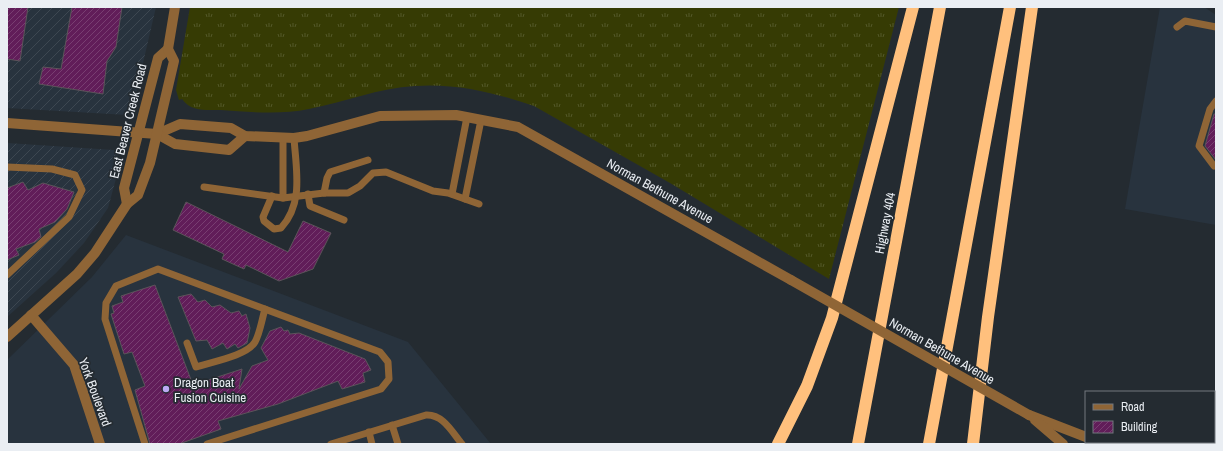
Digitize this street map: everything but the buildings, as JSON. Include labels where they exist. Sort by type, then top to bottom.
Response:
[{"type":"highway","points":[[778,444],[807,386],[832,318],[913,7]]},
{"type":"highway","name":"Highway 404","points":[[858,444],[940,7]]},
{"type":"highway","points":[[929,444],[944,351],[1010,7]]},
{"type":"highway","points":[[973,444],[988,317],[1032,7]]},
{"type":"highway","points":[[965,444],[988,317]]},
{"type":"street","name":"East Beaver Creek Road","points":[[7,337],[77,274],[95,253],[127,204],[138,195],[150,163],[174,61],[168,49],[175,7]]},
{"type":"street","name":"East Beaver Creek Road","points":[[127,204],[124,188],[158,58],[168,49]]},
{"type":"street","name":"Norman Bethune Avenue","points":[[157,134],[180,124],[231,128],[246,136],[294,138],[307,136],[380,116],[456,115],[518,127],[1029,415],[1085,437]]},
{"type":"street","points":[[7,123],[157,134],[175,144],[229,150],[246,136]]},
{"type":"street","name":"York Boulevard","points":[[32,315],[74,365],[100,444]]},
{"type":"street","name":"Norman Bethune Avenue","points":[[1029,415],[1063,444]]},
{"type":"lane","points":[[1177,27],[1184,21],[1216,27]]},
{"type":"lane","points":[[1214,166],[1200,146],[1210,109],[1216,101]]},
{"type":"lane","points":[[452,194],[467,117]]},
{"type":"lane","points":[[465,199],[481,120]]},
{"type":"lane","points":[[283,137],[283,198]]},
{"type":"lane","points":[[272,196],[263,217],[264,221],[274,229],[281,228],[290,219],[297,195],[294,138]]},
{"type":"lane","points":[[324,193],[327,178],[330,172],[368,160]]},
{"type":"lane","points":[[7,167],[52,169],[75,175],[82,190],[69,217],[7,275]]},
{"type":"lane","points":[[204,187],[283,198],[308,194],[348,193],[360,186],[373,173],[386,172],[433,191],[452,194],[479,204]]},
{"type":"lane","points":[[308,194],[310,206],[344,220]]},
{"type":"lane","points":[[145,444],[105,319],[106,303],[116,286],[158,269],[380,352],[388,362],[389,379],[381,389],[207,444]]},
{"type":"lane","points":[[187,343],[196,366],[224,359],[248,349],[255,341],[265,309]]},
{"type":"lane","points":[[335,443],[426,414],[434,414],[441,419],[462,444]]},
{"type":"lane","points":[[392,425],[398,444]]},
{"type":"lane","points":[[369,432],[372,444]]},
{"type":"shaded area","points":[[7,7],[156,7],[133,106],[128,115],[7,108]]},
{"type":"shaded area","points":[[1160,7],[1204,7],[1216,15],[1216,225],[1125,209]]},
{"type":"shaded area","points":[[7,143],[114,150],[121,160],[108,208],[84,243],[56,273],[7,317]]},
{"type":"shaded area","points":[[126,235],[408,342],[491,444],[7,444],[7,360],[92,277]]},
{"type":"green space","points":[[190,7],[899,7],[829,279],[670,183],[534,106],[505,97],[476,90],[430,85],[388,89],[322,106],[287,112],[205,110],[190,106],[182,99],[179,100],[176,90]]},
{"type":"place","name":"Dragon Boat Fusion Cuisine","points":[[166,389]]}]
